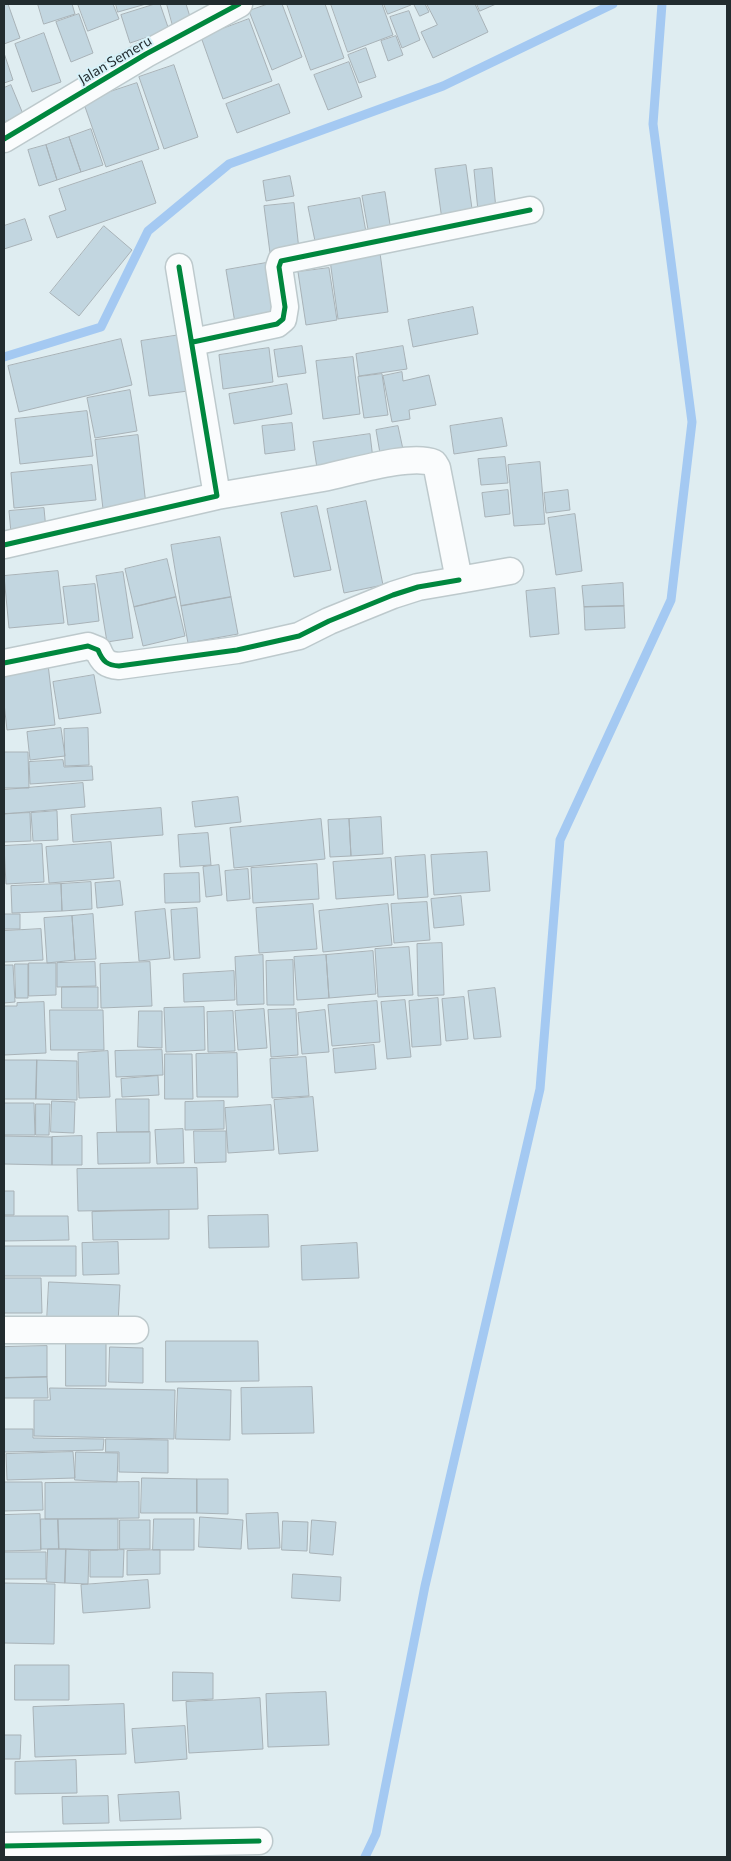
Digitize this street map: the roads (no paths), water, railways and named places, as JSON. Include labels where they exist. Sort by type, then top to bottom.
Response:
[{"type":"street","name":"Jalan Semeru","points":[[4,139],[146,54],[239,4]]},
{"type":"street","points":[[193,342],[277,324],[283,319],[285,307],[279,267],[281,261],[530,210]]},
{"type":"street","points":[[179,267],[193,342],[217,496]]},
{"type":"street","points":[[4,545],[217,496],[324,478],[406,461],[426,459],[434,463],[437,468],[459,580]]},
{"type":"street","points":[[4,663],[88,646],[98,650],[102,661],[110,665],[119,666],[237,650],[299,636],[329,621],[418,587],[510,571]]},
{"type":"street","points":[[4,1330],[135,1330]]},
{"type":"street","points":[[4,1846],[260,1842]]},
{"type":"waterway","points":[[4,357],[101,327],[148,231],[229,164],[443,86],[613,4]]},
{"type":"waterway","points":[[365,1857],[376,1834],[425,1586],[540,1089],[560,840],[671,600],[692,422],[653,124],[662,4]]}]
